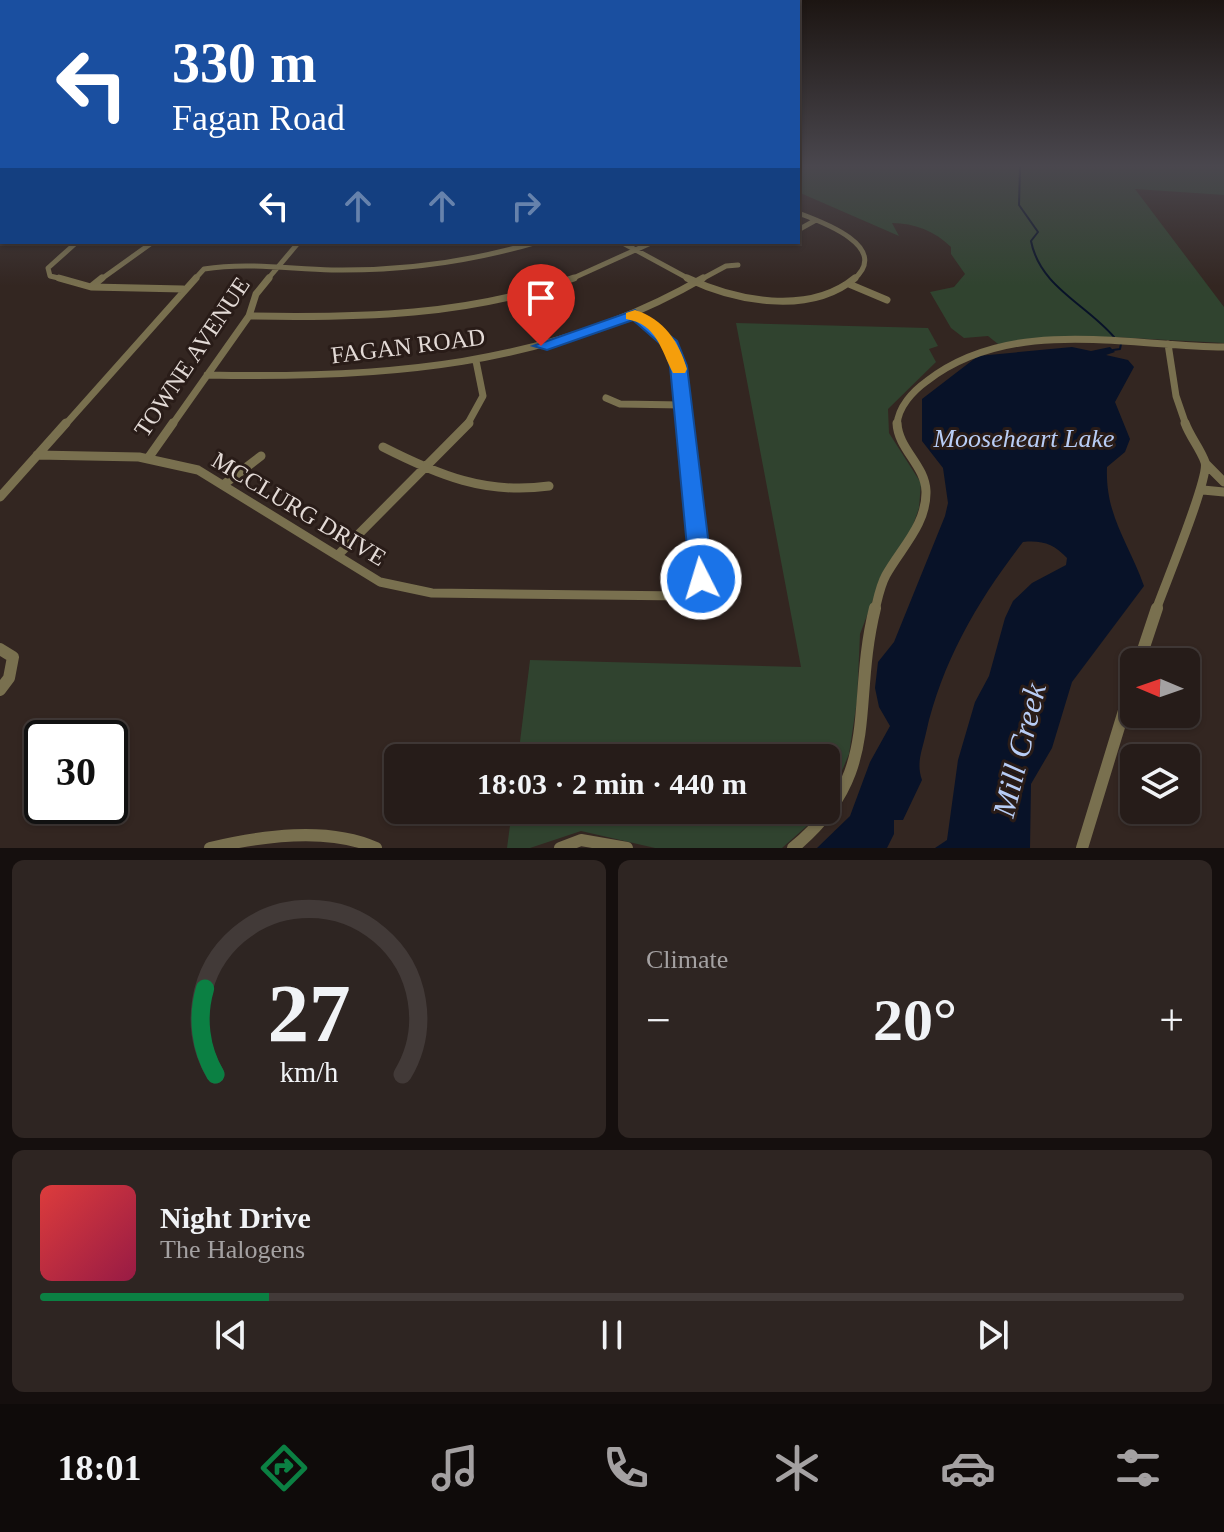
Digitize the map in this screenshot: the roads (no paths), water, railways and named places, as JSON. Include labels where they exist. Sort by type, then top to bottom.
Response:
[{"type":"street","points":[[625,244],[695,282],[736,297],[769,301],[819,296],[849,284],[859,273],[862,258],[857,243],[844,232],[800,214]]},
{"type":"street","points":[[800,229],[816,220]]},
{"type":"street","points":[[74,244],[54,260],[48,268],[50,276],[91,287],[183,289]]},
{"type":"street","points":[[91,287],[150,244]]},
{"type":"street","name":"TOWNE AVENUE","points":[[149,457],[249,316],[256,294],[297,244]]},
{"type":"street","points":[[0,497],[204,269],[362,271],[417,268],[472,260],[530,244]]},
{"type":"street","points":[[249,316],[358,318],[462,308],[568,281],[649,244]]},
{"type":"street","name":"FAGAN ROAD","points":[[207,375],[362,376],[476,361],[553,343],[635,314],[726,266],[738,265]]},
{"type":"street","points":[[849,284],[887,300]]},
{"type":"street","points":[[606,398],[620,404],[682,405],[678,366],[671,345],[635,314]]},
{"type":"street","points":[[793,848],[824,823],[847,785],[858,747],[864,645],[887,573],[917,529],[925,508],[926,489],[922,473],[899,436],[897,419],[905,402],[936,370],[967,352],[1011,345],[1105,340],[1224,347]]},
{"type":"street","points":[[1168,344],[1180,409],[1189,435],[1206,464],[1224,482]]},
{"type":"street","points":[[338,555],[478,411],[483,389],[476,361]]},
{"type":"street","name":"MCCLURG DRIVE","points":[[37,455],[149,457],[175,461],[223,485],[380,582],[420,592],[684,596],[701,579],[682,405]]},
{"type":"street","points":[[383,447],[424,468],[475,488],[524,491],[549,486]]},
{"type":"street","points":[[223,485],[261,456]]},
{"type":"street","points":[[1144,648],[1181,537],[1203,490],[1206,464]]},
{"type":"street","points":[[1203,490],[1224,492]]},
{"type":"street","points":[[0,649],[13,657],[9,678],[0,690]]},
{"type":"street","points":[[1082,848],[1120,724]]},
{"type":"street","points":[[210,848],[298,838],[363,839],[376,848]]},
{"type":"street","points":[[560,848],[581,840],[627,848]]},
{"type":"water","name":"Mooseheart Lake","points":[[1072,347],[1091,351],[1110,347],[1115,352],[1106,355],[1128,360],[1134,367],[1115,402],[1130,439],[1125,452],[1107,467],[1107,484],[1114,515],[1144,586],[1072,682],[1052,748],[1031,784],[1030,848],[935,848],[947,840],[958,760],[975,702],[989,676],[1005,618],[1013,601],[1032,583],[1066,565],[1067,558],[1042,542],[1023,542],[964,632],[933,706],[921,751],[922,780],[903,820],[894,820],[894,834],[887,848],[817,848],[850,816],[870,762],[890,726],[879,707],[875,688],[878,662],[894,642],[945,516],[948,503],[943,468],[922,441],[922,399],[978,356]]},
{"type":"waterway","points":[[1020,207],[1038,232],[1031,241],[1044,271],[1114,337]]},
{"type":"waterway","points":[[1113,350],[1120,349],[1121,344]]},
{"type":"water label","name":"Mill Creek","points":[[1019,750]]}]
